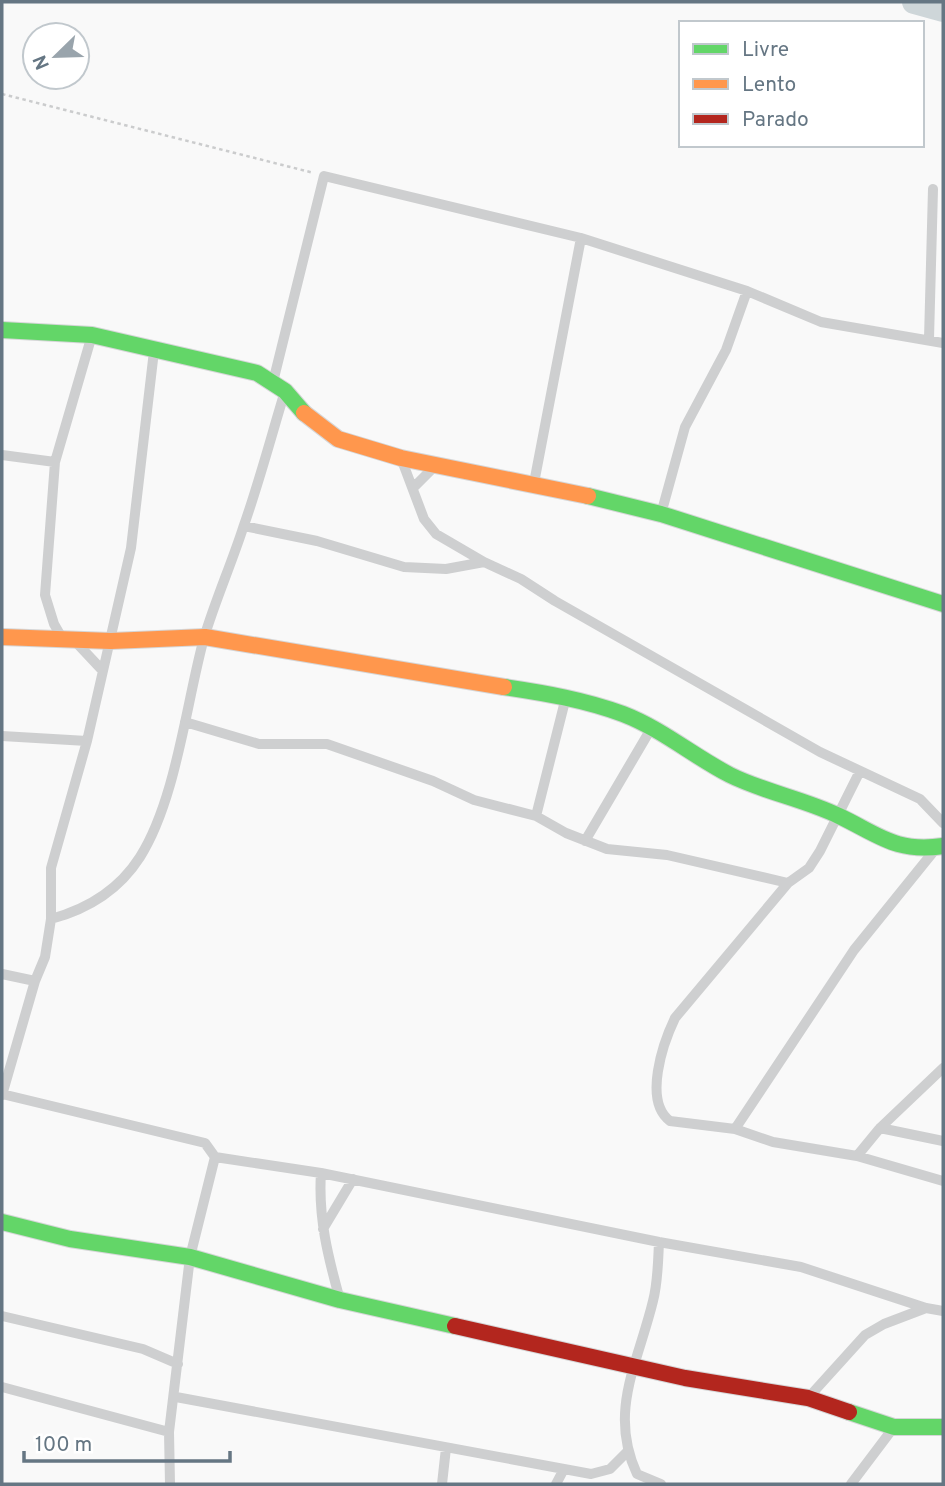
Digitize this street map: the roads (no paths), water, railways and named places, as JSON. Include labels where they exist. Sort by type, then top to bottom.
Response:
[{"type":"street","points":[[51,919],[96,902],[140,857],[166,792],[205,637],[244,526],[279,386],[324,176],[581,238],[747,291],[821,322],[943,343]]},
{"type":"street","points":[[929,339],[933,189]]},
{"type":"street","points":[[534,483],[581,238]]},
{"type":"street","points":[[661,514],[685,427],[726,350],[747,291]]},
{"type":"street","points":[[2,330],[92,335],[257,373],[279,386],[306,415],[338,439],[401,457],[534,483],[661,514],[943,604]]},
{"type":"street","points":[[92,335],[55,463],[45,595],[54,624],[103,671]]},
{"type":"street","points":[[154,351],[131,548],[87,741],[51,868],[51,919],[45,957],[35,981],[2,1094],[205,1143],[215,1157],[353,1179],[659,1242],[801,1267],[926,1308],[943,1311]]},
{"type":"street","points":[[2,455],[55,463]]},
{"type":"street","points":[[401,457],[415,486],[424,519],[436,534],[484,562],[521,579],[600,627],[859,773],[920,799],[943,823]]},
{"type":"street","points":[[415,486],[437,464]]},
{"type":"street","points":[[244,526],[317,541],[404,567],[446,569],[484,562]]},
{"type":"street","points":[[2,637],[111,641],[205,637],[566,697],[623,714],[652,727],[730,775],[838,815],[893,845],[922,849],[941,846]]},
{"type":"street","points":[[536,816],[566,697]]},
{"type":"street","points":[[185,722],[259,744],[327,744],[433,781],[474,800],[536,816],[607,849],[667,855],[788,883]]},
{"type":"street","points":[[585,841],[652,727]]},
{"type":"street","points":[[2,736],[87,741]]},
{"type":"street","points":[[859,773],[809,868],[788,883],[675,1018],[667,1034],[658,1081],[658,1102],[662,1115],[670,1121],[735,1129],[773,1142],[857,1156],[943,1181]]},
{"type":"street","points":[[735,1129],[854,950],[941,846]]},
{"type":"street","points":[[2,974],[35,981]]},
{"type":"street","points":[[857,1156],[880,1128],[943,1068]]},
{"type":"street","points":[[880,1128],[943,1141]]},
{"type":"street","points":[[170,1484],[169,1432],[176,1397],[190,1257],[215,1157]]},
{"type":"street","points":[[321,1173],[319,1199],[326,1252],[340,1300]]},
{"type":"street","points":[[323,1229],[353,1179]]},
{"type":"street","points":[[2,1222],[70,1239],[190,1257],[340,1300],[633,1366],[731,1387],[808,1398],[894,1427],[943,1427]]},
{"type":"street","points":[[659,1242],[653,1300],[625,1402],[627,1452],[639,1479],[661,1484]]},
{"type":"street","points":[[808,1398],[864,1335],[926,1308]]},
{"type":"street","points":[[2,1316],[143,1349],[178,1364]]},
{"type":"street","points":[[2,1387],[169,1432]]},
{"type":"street","points":[[176,1397],[564,1469],[601,1473],[619,1462],[627,1452]]},
{"type":"street","points":[[851,1484],[894,1427]]},
{"type":"street","points":[[442,1484],[446,1448]]},
{"type":"street","points":[[556,1484],[564,1469]]},
{"type":"waterway","points":[[914,2],[943,10]]}]
